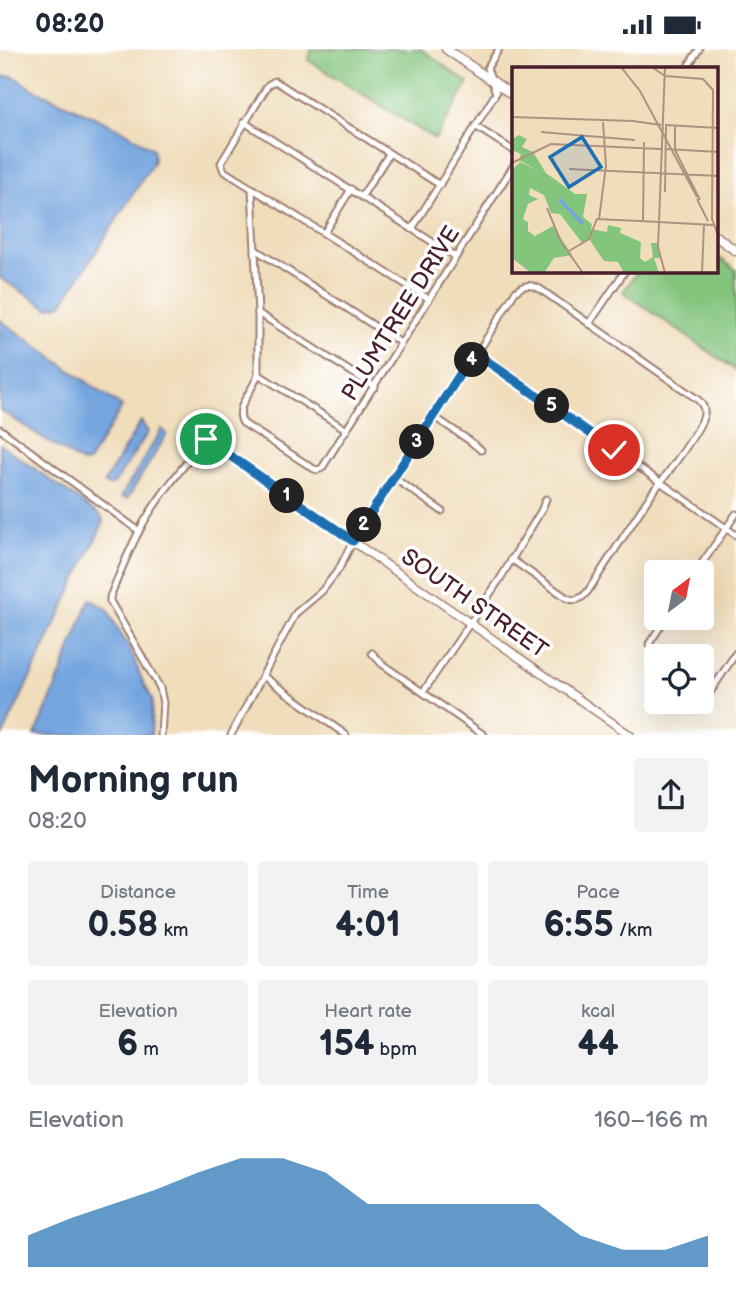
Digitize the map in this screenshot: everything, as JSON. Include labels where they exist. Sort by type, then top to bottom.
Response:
[{"type":"main road","points":[[446,49],[512,95]]},
{"type":"main road","points":[[718,238],[736,251]]},
{"type":"street","points":[[412,229],[496,93],[487,68],[499,49]]},
{"type":"street","points":[[688,67],[699,49]]},
{"type":"street","points":[[429,299],[226,172],[221,159],[270,82],[275,81],[440,185]]},
{"type":"street","points":[[244,122],[456,257]]},
{"type":"street","points":[[475,126],[512,150]]},
{"type":"street","points":[[362,196],[389,154]]},
{"type":"street","name":"PLUMTREE DRIVE","points":[[258,374],[257,381],[240,411],[240,420],[310,467],[316,470],[323,468],[512,168]]},
{"type":"street","points":[[252,188],[258,374],[347,429]]},
{"type":"street","points":[[324,233],[351,190]]},
{"type":"street","points":[[256,250],[401,343]]},
{"type":"street","points":[[589,324],[624,273]]},
{"type":"street","points":[[231,735],[296,613],[322,591],[339,569],[353,541],[515,292],[522,286],[533,285],[697,399],[702,403],[705,412],[700,425],[581,598],[567,598],[511,559]]},
{"type":"street","points":[[258,313],[375,387]]},
{"type":"street","points":[[477,354],[736,535]]},
{"type":"street","points":[[433,416],[481,450]]},
{"type":"street","points":[[0,429],[139,531]]},
{"type":"street","name":"SOUTH STREET","points":[[194,431],[630,735]]},
{"type":"street","points":[[161,735],[163,703],[160,688],[110,597],[125,558],[156,503],[206,439]]},
{"type":"street","points":[[394,478],[442,511]]},
{"type":"street","points":[[423,692],[471,623],[546,499]]},
{"type":"street","points":[[704,560],[736,514]]},
{"type":"street","points":[[649,644],[658,630]]},
{"type":"street","points":[[372,653],[382,664],[484,735]]},
{"type":"street","points":[[714,686],[736,653]]},
{"type":"street","points":[[262,676],[346,735]]},
{"type":"green space","points":[[312,49],[421,49],[468,83],[435,139],[308,60]]},
{"type":"green space","points":[[718,257],[736,270],[736,370],[623,292],[637,273],[718,273]]},
{"type":"water","points":[[13,76],[33,89],[124,131],[153,149],[153,163],[62,304],[48,308],[0,278],[0,77]]},
{"type":"water","points":[[0,320],[122,407],[88,462],[82,463],[0,410]]},
{"type":"water","points":[[141,421],[148,432],[114,484],[108,486],[104,483]]},
{"type":"water","points":[[162,429],[167,434],[127,499],[121,497]]},
{"type":"water","points":[[0,444],[102,517],[103,523],[3,735],[0,735]]},
{"type":"water","points":[[90,599],[107,609],[129,646],[152,699],[151,735],[35,735]]},
{"type":"route","points":[[206,439],[353,541],[462,371],[477,354],[614,450]]}]
